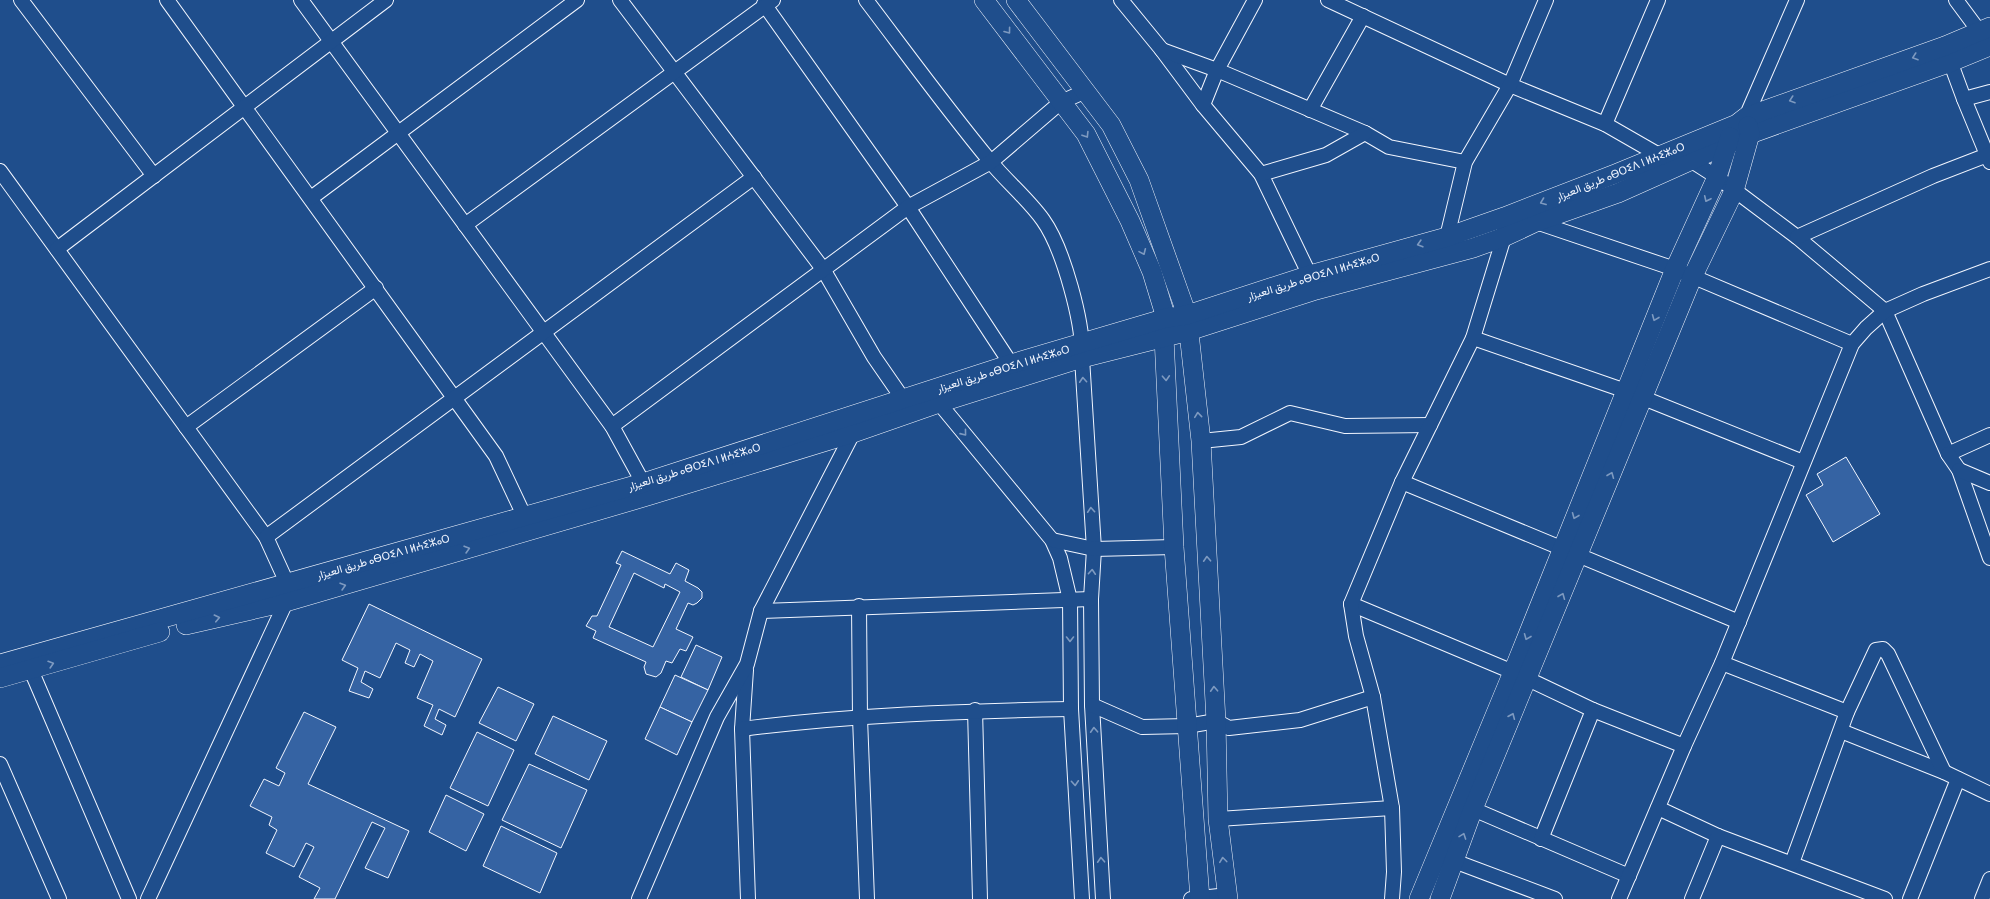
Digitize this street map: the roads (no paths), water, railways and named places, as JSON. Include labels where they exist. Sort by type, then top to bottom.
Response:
[{"type":"main road","points":[[984,0],[1086,134],[1130,221],[1152,272],[1165,328],[1174,547],[1187,726],[1197,899]]},
{"type":"main road","points":[[1016,0],[1111,125],[1139,180],[1188,323],[1201,441],[1216,722],[1218,819],[1228,897]]},
{"type":"main road","name":"طريق العيزار ⴰⴱⵔⵉⴷ ⵏ ⵍⵄⵉⵣⴰⵔ","points":[[0,664],[287,583],[527,523],[647,489],[853,424],[939,403],[1083,351],[1188,323],[1313,283],[1504,217],[1659,155],[1948,54],[1986,34]]},
{"type":"main road","points":[[1440,899],[1520,676],[1635,394],[1734,191],[1744,125]]},
{"type":"main road","name":"طريق العيزار ⴰⴱⵔⵉⴷ ⵏ ⵍⵄⵉⵣⴰⵔ","points":[[1313,283],[1473,248],[1504,237],[1536,222],[1618,193],[1692,161],[1726,143],[1744,125]]},
{"type":"main road","points":[[1635,394],[1675,270],[1717,177],[1726,143]]},
{"type":"main road","name":"طريق العيزار ⴰⴱⵔⵉⴷ ⵏ ⵍⵄⵉⵣⴰⵔ","points":[[853,424],[903,399],[1012,364],[1083,351]]},
{"type":"main road","name":"طريق العيزار ⴰⴱⵔⵉⴷ ⵏ ⵍⵄⵉⵣⴰⵔ","points":[[0,678],[180,626],[286,602],[527,523]]},
{"type":"main road","points":[[1418,899],[1520,676]]},
{"type":"street","points":[[21,0],[154,176]]},
{"type":"street","points":[[167,0],[496,456],[527,523]]},
{"type":"street","points":[[301,0],[612,426],[647,489]]},
{"type":"street","points":[[57,249],[386,0]]},
{"type":"street","points":[[311,198],[577,0]]},
{"type":"street","points":[[620,0],[824,269],[874,357],[903,399]]},
{"type":"street","points":[[866,0],[991,162],[1043,220],[1057,246],[1067,274],[1083,351],[1094,549],[1091,599],[1092,705],[1103,899]]},
{"type":"street","points":[[1121,0],[1162,50],[1203,105],[1261,174],[1313,283]]},
{"type":"street","points":[[1203,105],[1216,70],[1255,0]]},
{"type":"street","points":[[1328,0],[1510,85],[1605,124],[1659,155],[1692,161],[1717,177],[1796,236],[1885,311],[1948,454],[1958,470],[1990,558]]},
{"type":"street","points":[[1447,237],[1465,162],[1510,85],[1546,0]]},
{"type":"street","points":[[1605,124],[1658,0]]},
{"type":"street","points":[[1744,125],[1753,98],[1797,0]]},
{"type":"street","points":[[1956,0],[1986,34]]},
{"type":"street","points":[[465,225],[769,2],[1012,364]]},
{"type":"street","points":[[1310,110],[1363,16]]},
{"type":"street","points":[[1162,50],[1216,70],[1365,133],[1389,147],[1465,162]]},
{"type":"street","points":[[1796,236],[1933,176],[1989,157],[1964,99],[1948,54]]},
{"type":"street","points":[[612,426],[908,207],[991,162],[1061,102],[1086,91]]},
{"type":"street","points":[[1964,99],[1990,92]]},
{"type":"street","points":[[1261,174],[1326,155],[1365,133]]},
{"type":"street","points":[[0,171],[266,537],[287,583],[286,602],[148,899]]},
{"type":"street","points":[[266,537],[754,177]]},
{"type":"street","points":[[1392,899],[1394,872],[1392,808],[1373,697],[1356,636],[1350,604],[1402,482],[1473,338],[1504,237],[1504,217]]},
{"type":"street","points":[[1536,222],[1675,270],[1753,301],[1852,344]]},
{"type":"street","points":[[1618,899],[1684,746],[1722,663],[1852,344],[1866,328],[1885,311],[1923,294],[1990,269]]},
{"type":"street","points":[[186,427],[376,288]]},
{"type":"street","points":[[1473,338],[1635,394],[1803,462]]},
{"type":"street","points":[[939,403],[1052,540],[1060,558],[1070,600],[1070,709],[1082,893],[1102,884]]},
{"type":"street","points":[[1201,441],[1242,437],[1290,413],[1345,426],[1430,425]]},
{"type":"street","points":[[748,899],[742,729],[746,664],[760,611],[853,424]]},
{"type":"street","points":[[1948,454],[1990,435]]},
{"type":"street","points":[[1958,470],[1990,483]]},
{"type":"street","points":[[1402,482],[1739,622]]},
{"type":"street","points":[[1052,540],[1094,549],[1174,547]]},
{"type":"street","points":[[760,611],[859,606],[1091,599]]},
{"type":"street","points":[[1350,604],[1520,676],[1593,710],[1684,746]]},
{"type":"street","points":[[859,606],[860,718],[867,899]]},
{"type":"street","points":[[1792,863],[1847,712],[1876,650],[1883,649],[1888,654],[1944,772]]},
{"type":"street","points":[[1722,663],[1847,712]]},
{"type":"street","points":[[639,899],[717,717],[746,664]]},
{"type":"street","points":[[30,670],[129,899]]},
{"type":"street","points":[[1092,705],[1142,727],[1187,726],[1216,722],[1229,728],[1300,720],[1373,697]]},
{"type":"street","points":[[742,729],[790,723],[974,710],[1070,709]]},
{"type":"street","points":[[974,710],[980,899]]},
{"type":"street","points":[[1541,839],[1593,710]]},
{"type":"street","points":[[1841,731],[1944,772],[1990,794]]},
{"type":"street","points":[[0,764],[59,899]]},
{"type":"street","points":[[1910,899],[1958,779]]},
{"type":"street","points":[[1218,819],[1392,808]]},
{"type":"street","points":[[1658,808],[1718,836],[1885,899]]},
{"type":"street","points":[[1473,809],[1629,876]]},
{"type":"street","points":[[1692,899],[1718,836]]},
{"type":"street","points":[[1454,861],[1555,899]]},
{"type":"street","points":[[1982,899],[1990,879]]},
{"type":"street","points":[[1102,884],[1112,899]]},
{"type":"street","points":[[1197,899],[1228,897]]}]
